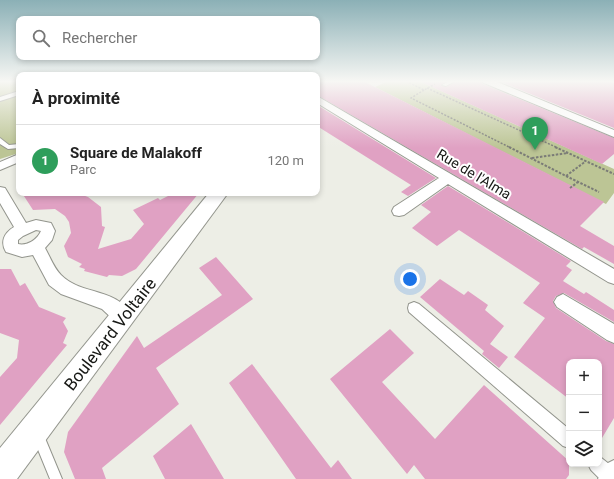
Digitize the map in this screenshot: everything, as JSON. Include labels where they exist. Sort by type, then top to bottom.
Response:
[{"type":"main road","name":"Boulevard Voltaire","points":[[0,474],[217,196]]},
{"type":"street","name":"Rue de l'Alma","points":[[324,103],[614,277]]},
{"type":"street","points":[[541,103],[614,134]]},
{"type":"street","points":[[0,166],[16,159]]},
{"type":"street","points":[[399,211],[449,177]]},
{"type":"street","points":[[0,191],[22,229]]},
{"type":"street","points":[[36,225],[46,227],[48,231],[46,239],[36,247],[19,251],[11,248],[9,245],[11,240],[22,229],[36,225]]},
{"type":"street","points":[[36,247],[55,280],[67,289],[108,303],[123,317]]},
{"type":"street","points":[[563,302],[614,334]]},
{"type":"street","points":[[414,308],[566,437]]},
{"type":"lane","points":[[0,140],[8,147],[16,146]]},
{"type":"lane","points":[[36,429],[56,479]]},
{"type":"path","points":[[422,103],[599,192]]},
{"type":"path","points":[[460,103],[614,174]]},
{"type":"path","points":[[531,158],[568,153]]},
{"type":"path","points":[[566,176],[586,161]]},
{"type":"path","points":[[570,188],[578,182]]},
{"type":"green space","points":[[0,103],[16,103],[16,154],[0,159]]},
{"type":"green space","points":[[407,103],[469,103],[614,169],[614,193],[606,204]]},
{"type":"building","points":[[331,103],[408,103],[604,202],[580,226],[614,246],[614,264],[584,247],[582,249]]},
{"type":"building","points":[[468,103],[530,103],[614,138],[614,154],[602,164]]},
{"type":"building","points":[[554,103],[614,103],[614,128]]},
{"type":"building","points":[[320,107],[436,178],[408,196],[401,192],[411,185],[320,128]]},
{"type":"building","points":[[448,186],[571,261],[566,266],[572,270],[563,281],[584,294],[586,292],[614,310],[614,322],[564,293],[556,296],[553,301],[556,308],[606,341],[614,344],[614,418],[602,438],[602,359],[566,359],[566,397],[514,357],[545,318],[523,303],[540,283],[459,230],[437,246],[412,228],[431,212],[421,205]]},
{"type":"building","points":[[24,196],[88,197],[101,207],[102,226],[105,227],[98,249],[131,239],[144,224],[133,210],[158,198],[160,200],[168,196],[197,196],[136,269],[122,276],[109,275],[107,277],[84,271],[85,269],[79,267],[82,264],[68,257],[64,246],[71,233],[69,222],[65,216],[55,209],[33,210]]},
{"type":"building","points":[[216,257],[253,299],[156,368],[179,404],[102,468],[106,479],[75,479],[64,452],[68,432],[137,336],[144,348],[222,295],[199,268]]},
{"type":"building","points":[[0,269],[11,269],[20,286],[25,283],[39,307],[66,318],[63,322],[68,331],[63,343],[67,345],[0,425],[0,377],[17,358],[19,340],[0,333]]},
{"type":"building","points":[[440,279],[464,295],[468,291],[488,305],[485,310],[504,326],[490,344],[508,357],[499,368],[482,354],[484,351],[420,297]]},
{"type":"building","points":[[390,329],[414,353],[382,382],[435,439],[484,385],[566,458],[566,467],[569,467],[569,475],[566,479],[425,479],[414,465],[407,474],[330,379]]},
{"type":"building","points":[[252,364],[331,468],[338,460],[352,479],[296,479],[229,383]]},
{"type":"building","points":[[191,424],[224,479],[165,479],[153,456]]},
{"type":"place","name":"Square de Malakoff","points":[[535,150]]}]
